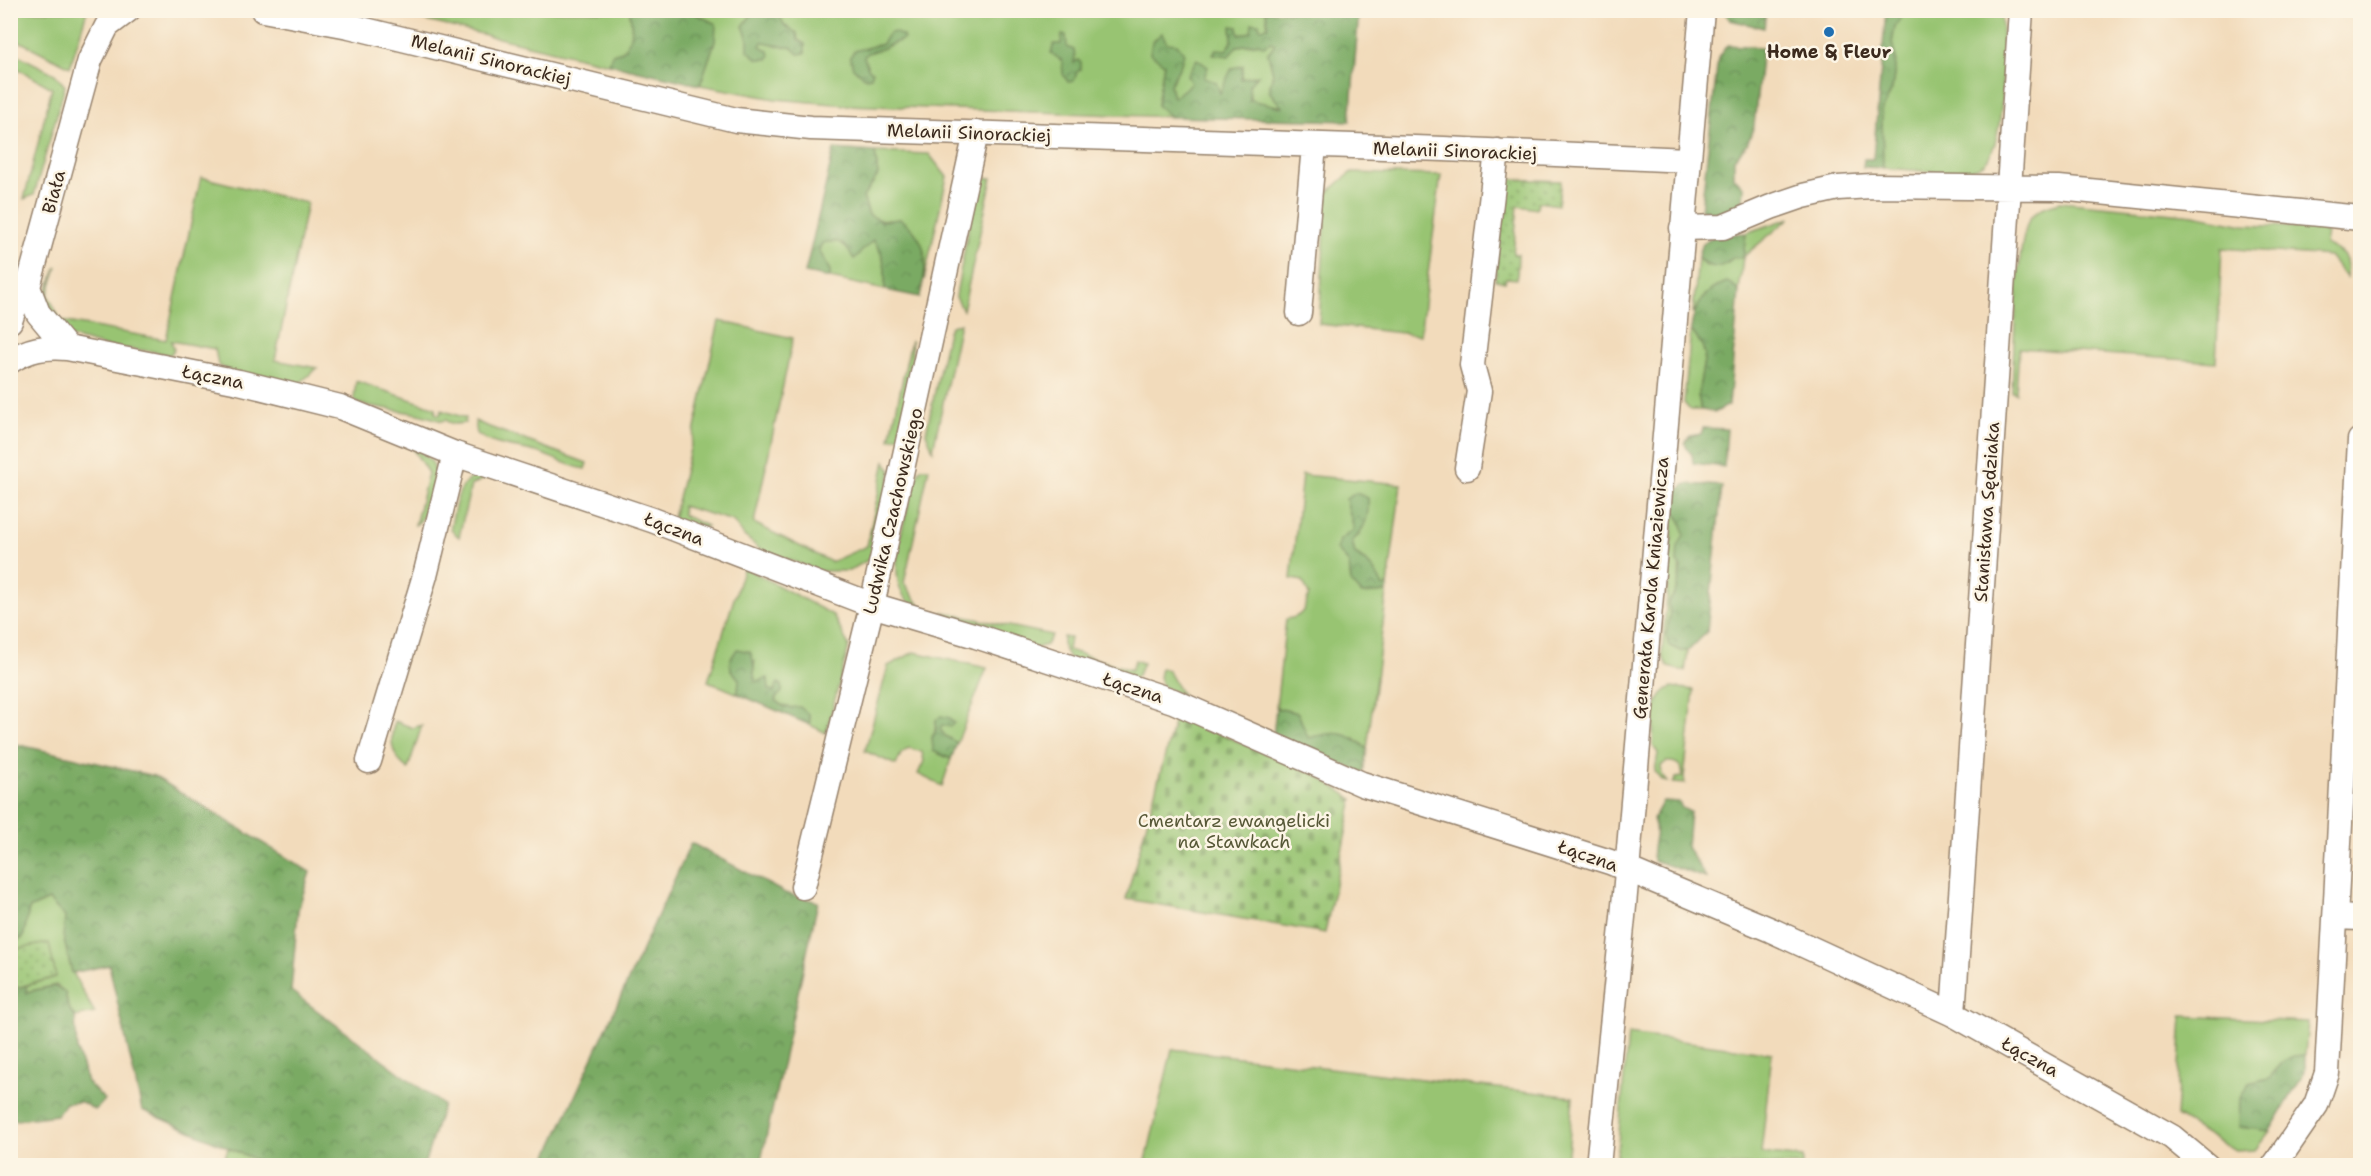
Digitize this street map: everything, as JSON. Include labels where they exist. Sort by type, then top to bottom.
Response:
[{"type":"street","name":"Biała","points":[[10,321],[16,303],[28,287],[90,60],[107,26],[128,10]]},
{"type":"street","name":"Melanii Sinorackiej","points":[[263,10],[349,26],[736,120],[811,128],[1687,160]]},
{"type":"street","name":"Generała Karola Kniaziewicza","points":[[1598,1166],[1702,10]]},
{"type":"street","name":"Stanisława Sędziaka","points":[[1953,1014],[2021,10]]},
{"type":"street","name":"Ludwika Czachowskiego","points":[[803,887],[872,605],[976,134]]},
{"type":"street","points":[[1299,313],[1314,146]]},
{"type":"street","points":[[1467,468],[1479,391],[1472,365],[1497,152]]},
{"type":"street","points":[[1682,228],[1724,227],[1786,201],[1856,186],[2059,188],[2361,218]]},
{"type":"street","points":[[28,287],[38,313],[67,348]]},
{"type":"street","name":"Łączna","points":[[10,361],[38,348],[67,348],[239,382],[340,407],[455,454],[652,520],[872,605],[976,636],[1173,701],[1362,784],[1610,862],[1771,930],[1953,1014],[2172,1137],[2207,1166]]},
{"type":"street","points":[[2274,1166],[2316,1105],[2327,1073],[2361,440]]},
{"type":"street","points":[[369,761],[426,572],[455,454]]},
{"type":"street","points":[[2335,916],[2361,918]]},
{"type":"green space","points":[[1723,10],[1766,11],[1764,28],[1730,20]]},
{"type":"green space","points":[[10,11],[87,11],[70,67],[11,37]]},
{"type":"green space","points":[[384,11],[630,11],[632,31],[630,40],[623,51],[612,54],[609,64]]},
{"type":"green space","points":[[630,11],[695,11],[696,14],[716,24],[715,41],[700,85],[609,64],[612,54],[623,51],[630,40],[632,31]]},
{"type":"green space","points":[[695,11],[1266,11],[1268,27],[1260,28],[1252,24],[1252,32],[1238,36],[1227,51],[1229,56],[1237,46],[1271,42],[1276,44],[1268,53],[1273,73],[1269,91],[1283,108],[1250,100],[1249,85],[1257,76],[1241,79],[1243,66],[1220,93],[1191,84],[1173,98],[1170,85],[1181,64],[1164,64],[1157,105],[1171,117],[846,105],[775,99],[700,85],[715,41]]},
{"type":"green space","points":[[762,11],[781,11],[779,13],[784,25],[797,33],[798,40],[805,44],[805,53],[798,54],[791,47],[762,42],[760,46],[769,51],[768,59],[758,59],[748,51],[748,39],[743,26],[752,14]]},
{"type":"green space","points":[[1266,11],[1289,13],[1290,11],[1359,11],[1350,121],[1171,117],[1157,105],[1164,64],[1150,53],[1152,42],[1162,33],[1167,43],[1177,44],[1184,53],[1170,85],[1173,98],[1191,84],[1187,75],[1197,59],[1208,67],[1204,78],[1216,82],[1220,93],[1232,68],[1243,66],[1241,79],[1258,75],[1249,85],[1250,100],[1282,107],[1269,91],[1273,73],[1268,53],[1275,44],[1271,42],[1263,46],[1259,43],[1237,46],[1229,56],[1213,54],[1216,49],[1227,50],[1232,41],[1231,26],[1238,27],[1239,35],[1251,32],[1252,23],[1259,23],[1260,28],[1268,27]]},
{"type":"green space","points":[[1886,11],[1904,11],[1905,13],[1895,26],[1892,43],[1896,59],[1892,89],[1882,111],[1883,168],[1863,167],[1864,159],[1873,159]]},
{"type":"green space","points":[[1904,11],[2001,11],[2003,70],[2000,119],[1996,140],[1989,157],[1980,166],[1946,172],[1883,168],[1882,111],[1892,89],[1896,59],[1892,43],[1895,26]]},
{"type":"green space","points":[[894,32],[903,36],[904,39],[867,53],[864,57],[869,70],[873,71],[871,77],[866,78],[853,68],[850,57],[854,51],[882,44],[888,34]]},
{"type":"green space","points":[[1062,35],[1066,35],[1067,47],[1074,50],[1074,63],[1078,60],[1081,63],[1081,69],[1077,72],[1074,81],[1068,82],[1063,74],[1062,61],[1051,53],[1054,44],[1061,44]]},
{"type":"green space","points":[[1727,45],[1762,47],[1754,126],[1747,144],[1734,159],[1734,177],[1744,188],[1743,200],[1724,212],[1713,212],[1701,210],[1718,58]]},
{"type":"green space","points":[[10,51],[55,74],[65,86],[34,195],[24,199],[52,88],[11,65]]},
{"type":"green space","points":[[834,149],[875,152],[878,175],[863,197],[869,215],[882,221],[900,219],[917,235],[922,244],[925,264],[920,297],[885,290],[884,264],[873,240],[854,259],[841,243],[834,241],[822,243],[819,250],[830,271],[830,278],[805,273]]},
{"type":"green space","points":[[875,152],[929,154],[947,177],[924,280],[924,253],[914,231],[900,219],[882,221],[869,215],[863,197],[878,175]]},
{"type":"green space","points":[[1350,173],[1441,175],[1420,335],[1319,324],[1327,193]]},
{"type":"green space","points":[[201,177],[307,203],[275,360],[317,368],[300,383],[237,375],[218,365],[215,349],[171,341],[174,350],[170,355],[107,347],[68,336],[56,323],[45,300],[57,267],[48,295],[61,321],[166,340]]},
{"type":"green space","points":[[981,178],[992,178],[963,310],[956,297],[957,289],[976,190]]},
{"type":"green space","points":[[1506,179],[1561,181],[1558,205],[1538,202],[1537,209],[1518,206],[1513,254],[1518,254],[1517,279],[1506,278],[1505,282],[1495,280]]},
{"type":"green space","points":[[2060,202],[2194,215],[2244,225],[2316,228],[2327,233],[2325,244],[2344,256],[2347,278],[2329,256],[2222,248],[2216,362],[2019,348],[2016,393],[2012,392],[2018,273],[2026,229],[2031,217],[2037,211]]},
{"type":"green space","points":[[1790,218],[1743,257],[1746,233]]},
{"type":"green space","points":[[1746,233],[1743,258],[1733,257],[1725,264],[1716,267],[1707,265],[1698,258],[1703,243],[1709,239],[1715,236]]},
{"type":"green space","points":[[873,240],[884,264],[885,290],[830,278],[830,271],[819,250],[822,243],[833,241],[841,243],[854,258]]},
{"type":"green space","points":[[1733,257],[1743,257],[1739,291],[1733,285],[1705,295],[1693,313],[1698,258],[1706,266],[1727,264]]},
{"type":"green space","points":[[1727,282],[1739,291],[1729,405],[1716,412],[1701,410],[1698,395],[1705,355],[1702,345],[1691,330],[1692,322],[1697,307],[1706,295]]},
{"type":"green space","points":[[719,321],[793,338],[754,523],[831,562],[867,546],[885,461],[891,471],[875,551],[868,560],[849,571],[819,571],[760,549],[744,536],[733,521],[682,506],[683,515],[707,526],[699,530],[673,518]]},
{"type":"green space","points":[[960,323],[933,450],[926,433],[948,331],[951,326]]},
{"type":"green space","points":[[1691,330],[1702,345],[1705,355],[1698,395],[1701,410],[1690,410],[1684,403]]},
{"type":"green space","points":[[911,340],[913,368],[903,436],[890,439]]},
{"type":"green space","points":[[356,381],[436,408],[435,413],[440,415],[441,410],[466,418],[465,423],[455,424],[419,414],[359,404],[354,399]]},
{"type":"green space","points":[[475,421],[587,463],[585,469],[536,452],[501,445],[485,439],[477,434]]},
{"type":"green space","points":[[1703,428],[1727,429],[1724,467],[1693,463],[1692,454],[1685,443],[1690,436],[1701,434]]},
{"type":"green space","points":[[411,446],[429,459],[434,470],[428,507],[415,525],[428,473]]},
{"type":"green space","points":[[922,468],[929,468],[904,583],[921,607],[907,600],[899,586],[897,568],[903,525],[919,471]]},
{"type":"green space","points":[[478,474],[493,475],[471,485],[459,537],[451,530],[458,495],[466,483]]},
{"type":"green space","points":[[1302,475],[1401,484],[1388,586],[1383,587],[1372,568],[1355,554],[1352,541],[1360,534],[1354,530],[1340,540],[1349,564],[1351,582],[1362,594],[1387,592],[1367,749],[1355,738],[1308,739],[1298,713],[1276,708],[1286,619],[1296,617],[1302,612],[1309,595],[1303,581],[1291,579]]},
{"type":"green space","points":[[1686,484],[1722,486],[1707,632],[1688,651],[1680,651],[1669,645],[1666,635],[1670,617],[1669,602],[1676,590],[1681,572],[1681,567],[1677,563],[1678,547],[1684,535],[1682,523],[1674,510],[1676,492]]},
{"type":"green space","points":[[1356,493],[1368,498],[1368,504],[1363,527],[1352,541],[1355,554],[1372,568],[1383,587],[1388,586],[1387,592],[1362,594],[1351,582],[1349,564],[1337,549],[1340,540],[1354,530],[1346,499]]},
{"type":"green space","points":[[1674,510],[1682,523],[1684,535],[1679,552],[1678,584],[1669,602],[1670,617],[1666,635],[1680,651],[1688,651],[1685,671],[1668,667],[1662,655]]},
{"type":"green space","points":[[744,567],[833,615],[849,646],[826,733],[810,725],[809,715],[779,704],[775,699],[778,684],[774,691],[769,690],[763,679],[756,683],[753,676],[755,661],[731,670],[739,679],[738,694],[708,681]]},
{"type":"green space","points":[[943,612],[1052,635],[1046,645],[1036,648],[951,622]]},
{"type":"green space","points":[[1063,637],[1070,638],[1068,650],[1131,670],[1135,660],[1143,663],[1138,675],[1131,681],[1069,658],[1063,647]]},
{"type":"green space","points":[[737,649],[750,652],[756,682],[768,678],[769,690],[774,691],[778,683],[782,685],[782,692],[775,699],[786,707],[800,707],[809,715],[810,725],[738,694],[739,679],[731,670],[730,660]]},
{"type":"green space","points":[[914,652],[987,668],[957,743],[945,736],[940,729],[942,725],[936,720],[933,751],[951,759],[942,786],[918,774],[924,761],[922,752],[909,748],[901,754],[896,765],[865,751],[888,666]]},
{"type":"green space","points":[[1161,668],[1168,670],[1182,695],[1163,687],[1159,677]]},
{"type":"green space","points":[[1672,687],[1694,690],[1685,784],[1673,783],[1676,778],[1682,777],[1682,770],[1676,763],[1666,762],[1661,766],[1662,775],[1668,782],[1663,781],[1655,772],[1658,753],[1653,746],[1655,712],[1660,697]]},
{"type":"green space","points":[[1276,708],[1298,713],[1308,738],[1339,734],[1346,735],[1359,743],[1367,749],[1363,773],[1273,737]]},
{"type":"green space","name":"Cmentarz ewangelicki na Stawkach","points":[[1176,715],[1316,775],[1353,799],[1325,933],[1126,899]]},
{"type":"green space","points":[[941,716],[950,718],[954,723],[950,727],[942,725],[940,729],[945,736],[957,743],[951,759],[933,751],[932,737],[936,730],[936,720]]},
{"type":"green space","points":[[395,721],[413,728],[422,725],[408,769],[398,759],[393,748],[392,735]]},
{"type":"green space","points":[[11,743],[154,776],[310,872],[298,910],[291,991],[443,1105],[424,1165],[268,1165],[142,1110],[109,965],[72,973],[63,936],[65,917],[49,900],[29,909],[23,938],[11,943]]},
{"type":"green space","points":[[1663,801],[1679,802],[1682,808],[1690,812],[1687,847],[1706,878],[1653,860],[1656,831],[1653,819]]},
{"type":"green space","points":[[691,843],[785,893],[818,902],[760,1165],[543,1166]]},
{"type":"green space","points":[[49,900],[65,917],[65,944],[71,968],[95,1013],[75,1017],[68,1007],[65,992],[56,985],[26,992],[26,986],[56,977],[48,943],[11,950],[11,943],[23,938],[29,909]]},
{"type":"green space","points":[[49,943],[56,977],[11,989],[11,950]]},
{"type":"green space","points":[[26,986],[27,992],[54,986],[65,992],[68,1007],[75,1017],[77,1050],[87,1082],[105,1100],[95,1110],[82,1102],[66,1103],[57,1115],[16,1120],[11,1118],[11,989]]},
{"type":"green space","points":[[2182,1016],[2308,1022],[2305,1055],[2294,1056],[2283,1062],[2269,1078],[2249,1083],[2240,1126],[2270,1131],[2255,1150],[2235,1151],[2176,1116]]},
{"type":"green space","points":[[1628,1034],[1772,1053],[1761,1153],[1803,1158],[1803,1165],[1616,1165]]},
{"type":"green space","points":[[1172,1049],[1573,1097],[1567,1165],[1145,1165]]},
{"type":"green space","points":[[2305,1055],[2305,1072],[2270,1131],[2239,1127],[2240,1098],[2249,1083],[2269,1078],[2283,1062],[2294,1056]]},
{"type":"green space","points":[[228,1148],[269,1165],[222,1166]]},
{"type":"place","name":"Home & Fleur","points":[[1829,32]]}]
